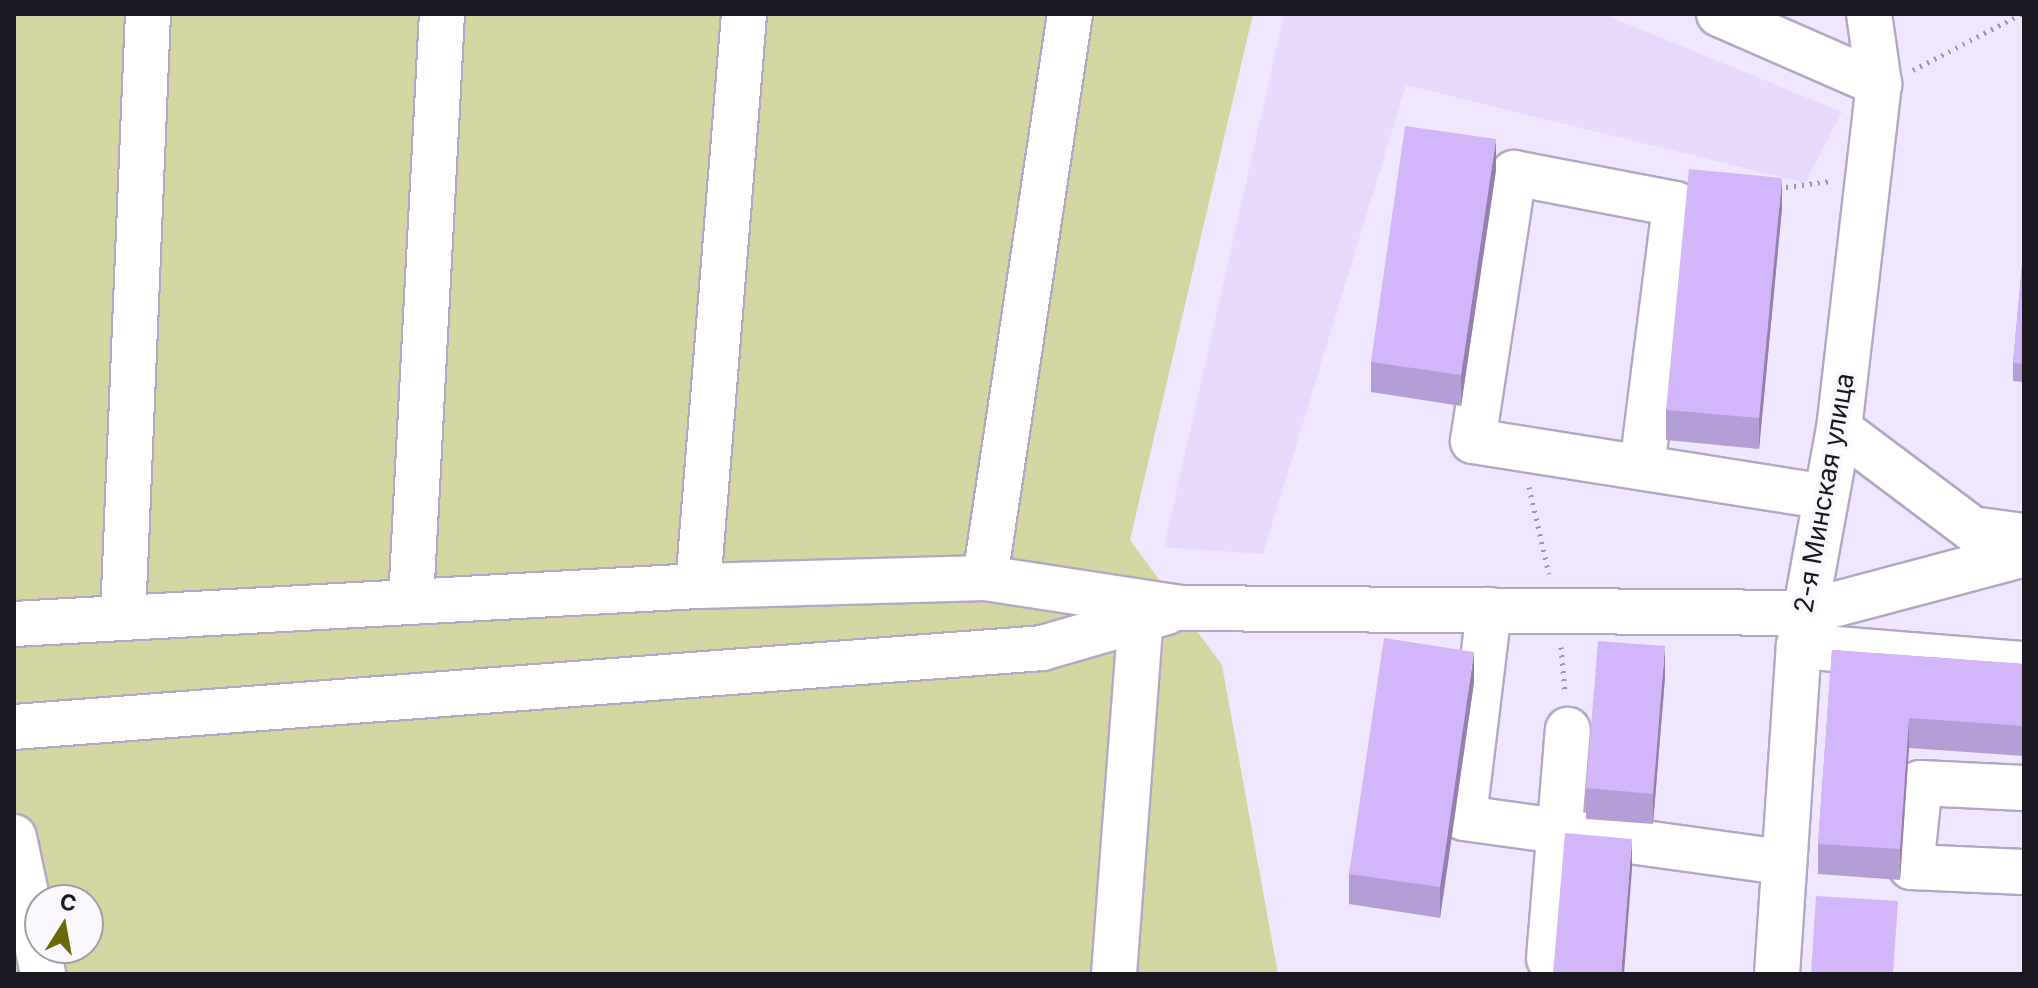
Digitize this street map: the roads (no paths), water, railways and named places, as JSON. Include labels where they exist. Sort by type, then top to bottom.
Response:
[{"type":"street","points":[[123,617],[148,14]]},
{"type":"street","points":[[411,601],[442,14]]},
{"type":"street","points":[[698,586],[744,14]]},
{"type":"street","points":[[985,578],[1070,14]]},
{"type":"street","points":[[1719,14],[1879,84]]},
{"type":"street","name":"2-я Минская улица","points":[[1777,974],[1801,630],[1839,429],[1879,84],[1869,14]]},
{"type":"street","points":[[1642,467],[1675,204],[1514,173],[1473,441],[1825,497]]},
{"type":"street","points":[[1839,429],[1972,529],[2024,536]]},
{"type":"street","points":[[1801,630],[2024,554]]},
{"type":"street","points":[[14,624],[698,586],[985,578],[1161,613],[1489,610],[1801,630],[2024,664]]},
{"type":"street","points":[[1489,610],[1464,818],[1783,862]]},
{"type":"street","points":[[14,727],[1042,648],[1161,613]]},
{"type":"street","points":[[1114,974],[1161,613]]},
{"type":"street","points":[[1549,959],[1568,730]]},
{"type":"street","points":[[2024,788],[1920,783],[1911,867],[2024,872]]},
{"type":"street","points":[[14,837],[43,974]]}]
